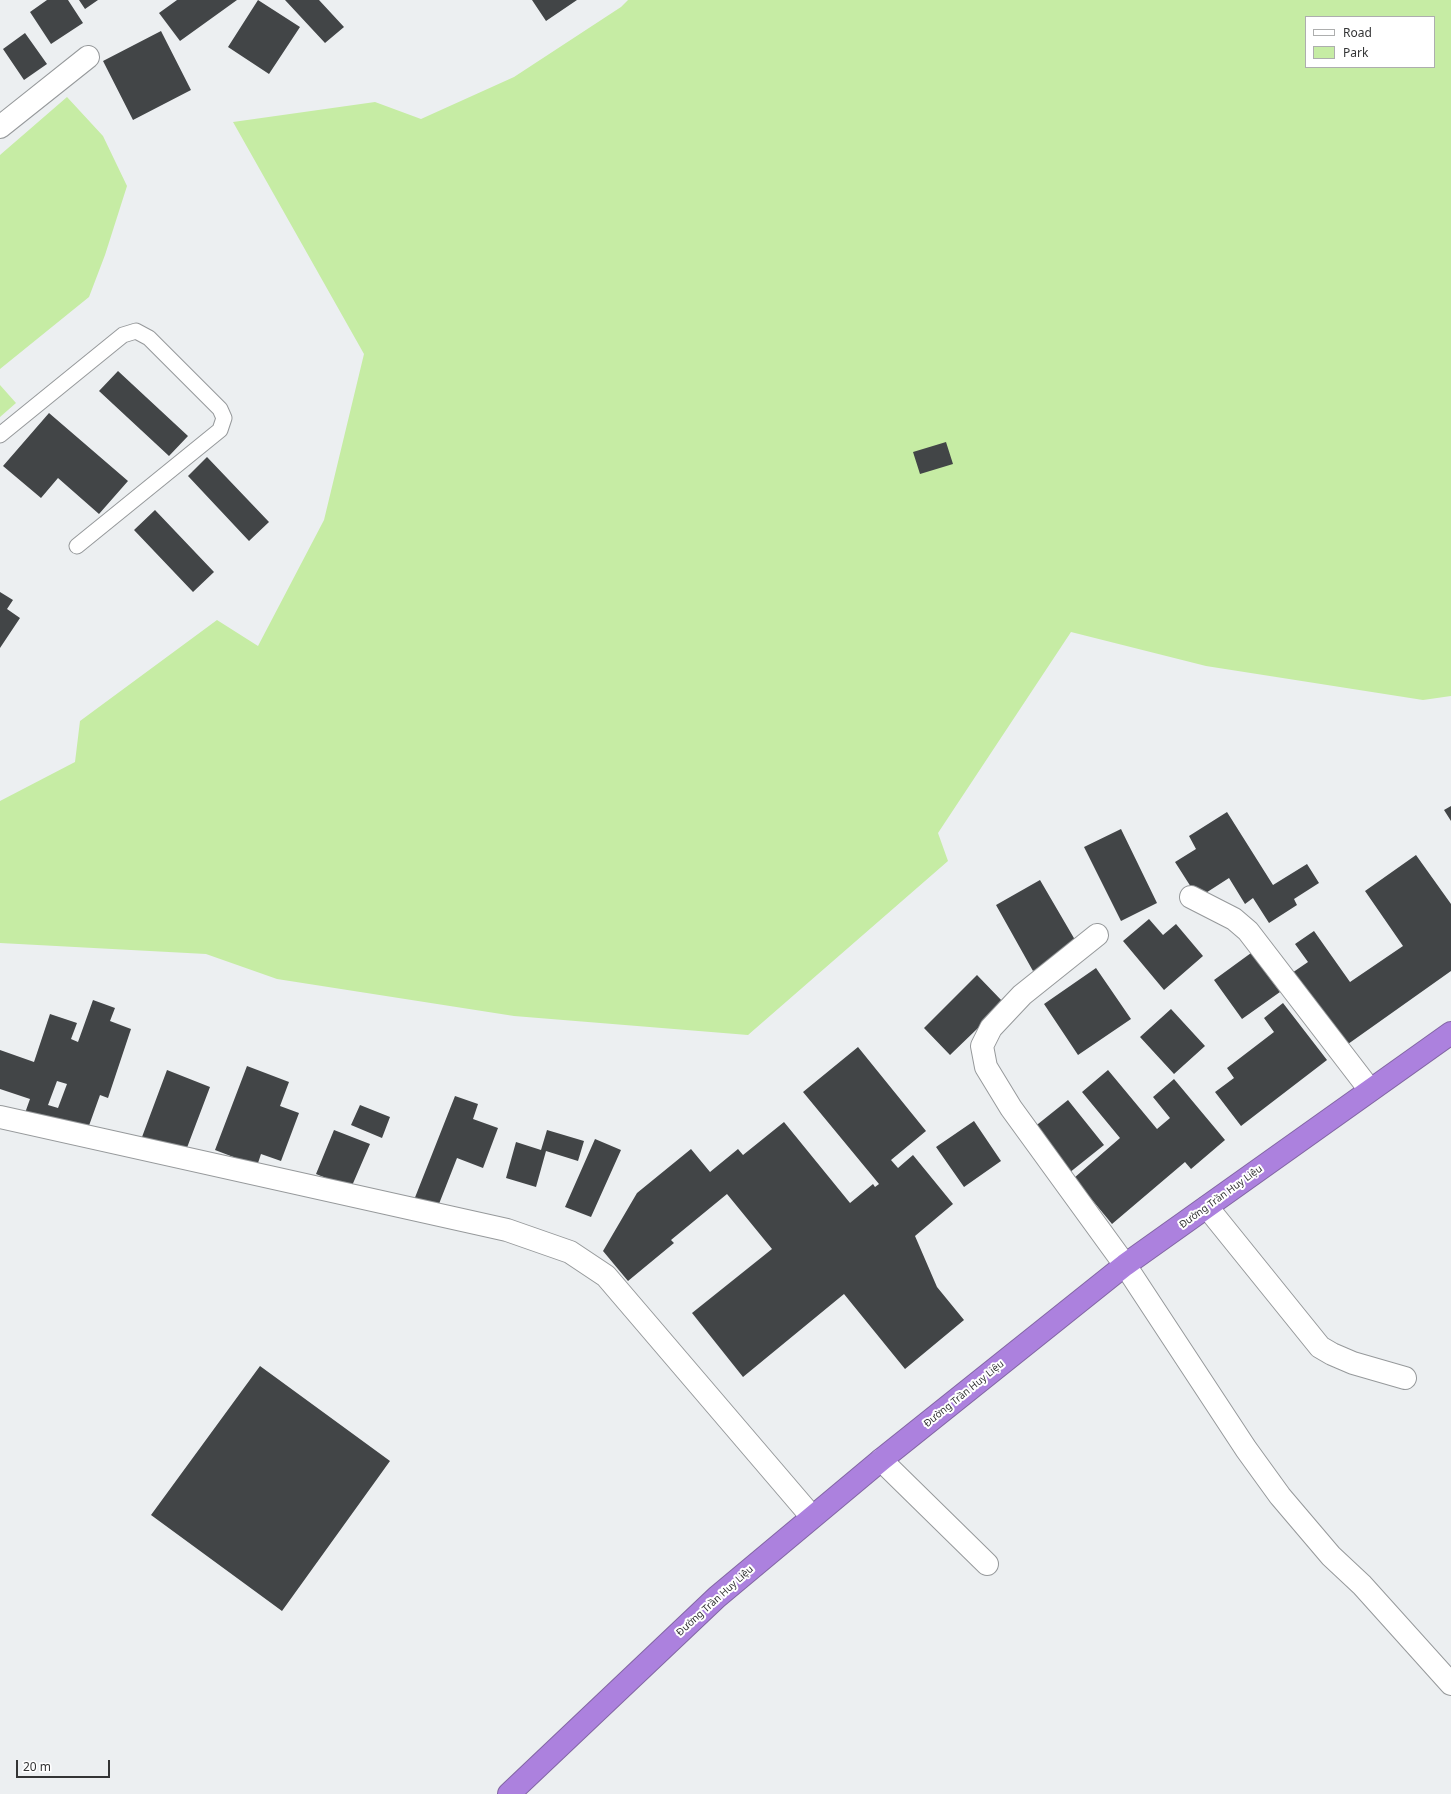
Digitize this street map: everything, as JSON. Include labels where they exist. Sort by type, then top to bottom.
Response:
[{"type":"highway","name":"Đường Trần Huy Liệu","points":[[509,1794],[718,1597],[881,1460],[1125,1265],[1451,1033]]},
{"type":"street","points":[[0,127],[88,58]]},
{"type":"street","points":[[1192,897],[1234,919],[1248,931],[1370,1090]]},
{"type":"street","points":[[1097,935],[1022,995],[991,1028],[982,1046],[986,1067],[1011,1108],[1125,1265],[1246,1449],[1280,1496],[1330,1556],[1362,1585],[1451,1684]]},
{"type":"street","points":[[0,1117],[507,1230],[570,1252],[606,1276],[812,1517]]},
{"type":"street","points":[[1207,1207],[1320,1347],[1353,1363],[1405,1378]]},
{"type":"street","points":[[881,1460],[987,1564]]},
{"type":"lane","points":[[0,435],[123,335],[136,331],[149,338],[220,409],[224,418],[220,430],[77,546]]},
{"type":"green space","points":[[628,0],[1451,0],[1451,696],[1423,700],[1206,666],[1071,632],[938,833],[948,861],[748,1035],[514,1016],[277,979],[206,954],[0,943],[0,801],[75,762],[80,721],[217,620],[258,646],[324,520],[364,354],[233,122],[375,102],[421,119],[514,77],[621,7]]},
{"type":"green space","points":[[67,97],[103,136],[127,186],[105,255],[89,297],[0,369],[0,155]]},
{"type":"green space","points":[[0,385],[16,403],[0,417]]},
{"type":"building","points":[[47,0],[68,0],[83,23],[51,44],[30,12]]},
{"type":"building","points":[[79,0],[98,0],[85,9]]},
{"type":"building","points":[[177,0],[237,0],[180,41],[159,13]]},
{"type":"building","points":[[258,0],[300,27],[269,74],[228,47]]},
{"type":"building","points":[[285,0],[319,0],[344,27],[325,43]]},
{"type":"building","points":[[532,0],[577,0],[546,21]]},
{"type":"building","points":[[161,31],[191,90],[133,120],[103,61]]},
{"type":"building","points":[[25,33],[47,64],[24,80],[3,49]]},
{"type":"building","points":[[118,371],[188,436],[169,456],[99,391]]},
{"type":"building","points":[[49,413],[128,481],[99,514],[58,478],[41,498],[3,466]]},
{"type":"building","points":[[946,442],[953,464],[920,474],[913,452]]},
{"type":"building","points":[[207,457],[269,522],[249,541],[188,476]]},
{"type":"building","points":[[155,510],[214,572],[193,592],[134,530]]},
{"type":"building","points":[[0,592],[13,600],[7,609],[20,618],[0,648]]},
{"type":"building","points":[[1451,806],[1451,821],[1444,810]]},
{"type":"building","points":[[1227,812],[1273,885],[1307,864],[1319,883],[1294,899],[1297,905],[1269,923],[1253,898],[1245,904],[1229,878],[1198,898],[1175,862],[1196,849],[1189,836]]},
{"type":"building","points":[[1121,829],[1157,903],[1121,921],[1084,847]]},
{"type":"building","points":[[1416,855],[1451,904],[1451,971],[1341,1049],[1289,975],[1308,962],[1295,944],[1314,931],[1350,982],[1403,946],[1365,891]]},
{"type":"building","points":[[1040,880],[1078,945],[1033,971],[996,905]]},
{"type":"building","points":[[1149,919],[1163,935],[1176,924],[1203,956],[1164,990],[1123,941]]},
{"type":"building","points":[[1251,953],[1280,992],[1242,1019],[1214,980]]},
{"type":"building","points":[[1096,968],[1131,1019],[1078,1055],[1044,1004]]},
{"type":"building","points":[[977,975],[1004,1003],[950,1055],[924,1028]]},
{"type":"building","points":[[93,1000],[115,1008],[110,1021],[131,1029],[108,1098],[100,1095],[86,1134],[25,1113],[30,1099],[0,1089],[0,1050],[34,1062],[50,1014],[77,1023],[71,1039],[78,1042]],"holes":[[[57,1081],[67,1084],[58,1108],[48,1105]]]},
{"type":"building","points":[[1283,1003],[1327,1060],[1241,1126],[1215,1092],[1234,1078],[1227,1068],[1274,1032],[1264,1018]]},
{"type":"building","points":[[1171,1009],[1205,1046],[1174,1074],[1140,1037]]},
{"type":"building","points":[[858,1047],[926,1131],[891,1160],[898,1168],[913,1155],[953,1204],[915,1236],[937,1287],[964,1320],[905,1369],[844,1294],[743,1377],[692,1313],[772,1249],[727,1194],[671,1240],[674,1243],[628,1281],[603,1251],[637,1193],[691,1149],[710,1172],[738,1149],[743,1155],[784,1122],[850,1203],[873,1184],[875,1187],[879,1184],[803,1092]]},
{"type":"building","points":[[247,1066],[289,1082],[280,1106],[299,1113],[281,1161],[261,1154],[257,1166],[215,1150]]},
{"type":"building","points":[[167,1070],[210,1087],[185,1153],[142,1137]]},
{"type":"building","points":[[1108,1070],[1157,1129],[1170,1118],[1153,1097],[1174,1079],[1225,1140],[1191,1169],[1185,1162],[1112,1224],[1074,1178],[1120,1138],[1082,1092]]},
{"type":"building","points":[[455,1096],[478,1104],[473,1119],[498,1128],[483,1168],[457,1158],[437,1209],[414,1200]]},
{"type":"building","points":[[1068,1100],[1104,1145],[1069,1173],[1033,1128]]},
{"type":"building","points":[[360,1105],[390,1117],[382,1138],[351,1125]]},
{"type":"building","points":[[974,1121],[1001,1161],[964,1187],[936,1147]]},
{"type":"building","points":[[334,1130],[370,1144],[351,1188],[316,1174]]},
{"type":"building","points":[[547,1130],[584,1141],[578,1161],[546,1151],[536,1187],[506,1178],[516,1142],[541,1150]]},
{"type":"building","points":[[595,1139],[621,1150],[591,1217],[565,1207]]},
{"type":"building","points":[[260,1366],[390,1461],[282,1611],[151,1515]]}]
